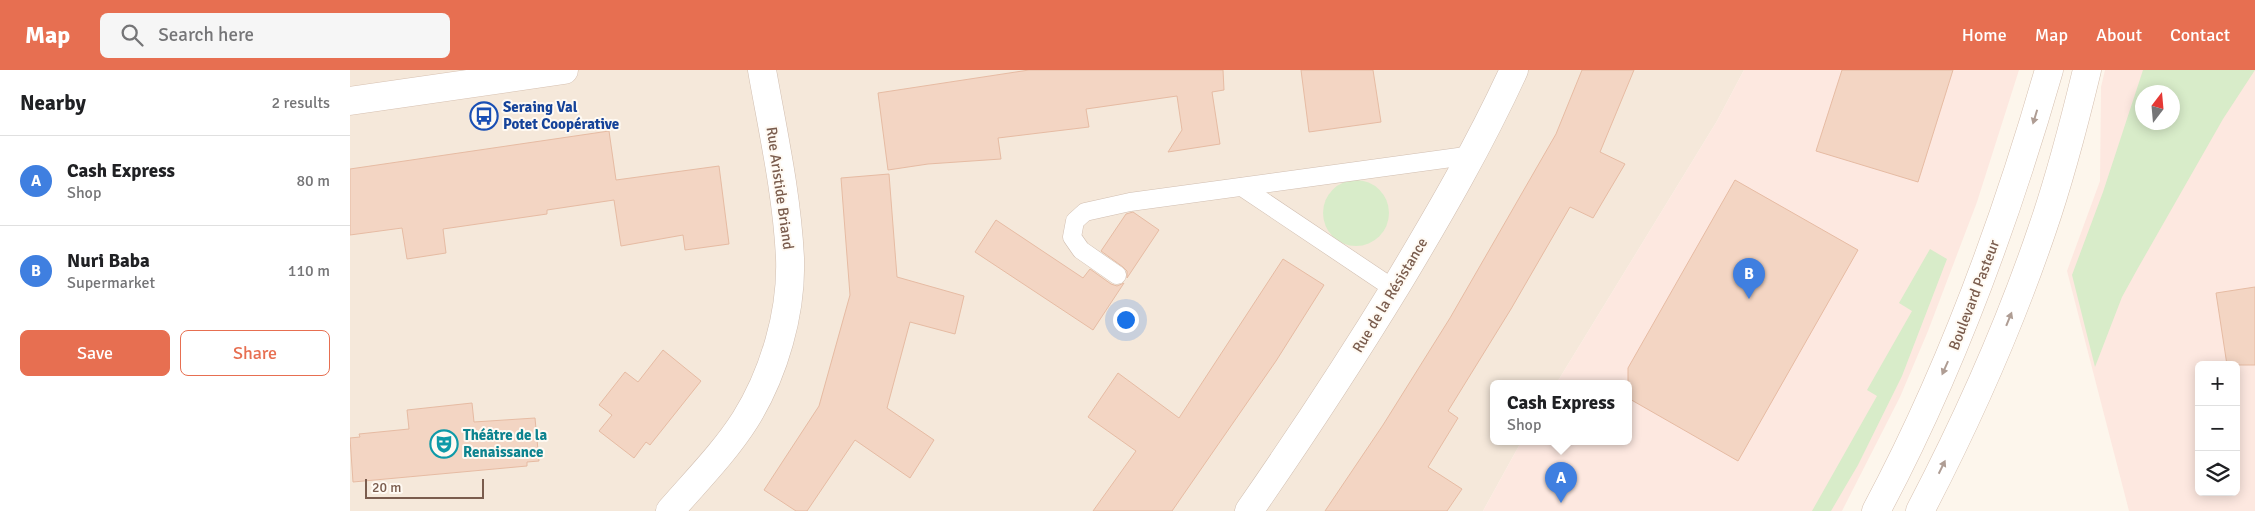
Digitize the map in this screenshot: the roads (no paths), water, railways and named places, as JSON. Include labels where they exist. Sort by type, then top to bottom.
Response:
[{"type":"street","points":[[350,101],[564,70]]},
{"type":"street","name":"Rue Aristide Briand","points":[[670,511],[744,420],[773,359],[783,325],[790,260],[788,230],[762,70]]},
{"type":"street","name":"Rue de la Résistance","points":[[1249,511],[1306,428],[1394,289],[1473,155],[1514,70]]},
{"type":"street","name":"Boulevard Pasteur","points":[[1876,511],[1923,418],[1966,319],[2010,196],[2049,70]]},
{"type":"street","points":[[1920,511],[1971,408],[2028,271],[2046,220],[2087,70]]},
{"type":"lane","points":[[1117,275],[1081,250],[1072,237],[1075,221],[1085,212],[1130,202],[1473,155]]},
{"type":"lane","points":[[1242,187],[1394,289]]},
{"type":"place","name":"Seraing Val Potet Coopérative","points":[[484,116]]},
{"type":"place","name":"Nuri Baba","points":[[1749,299]]},
{"type":"place","name":"Théâtre de la Renaissance","points":[[444,444]]},
{"type":"place","name":"Cash Express","points":[[1561,503]]}]
